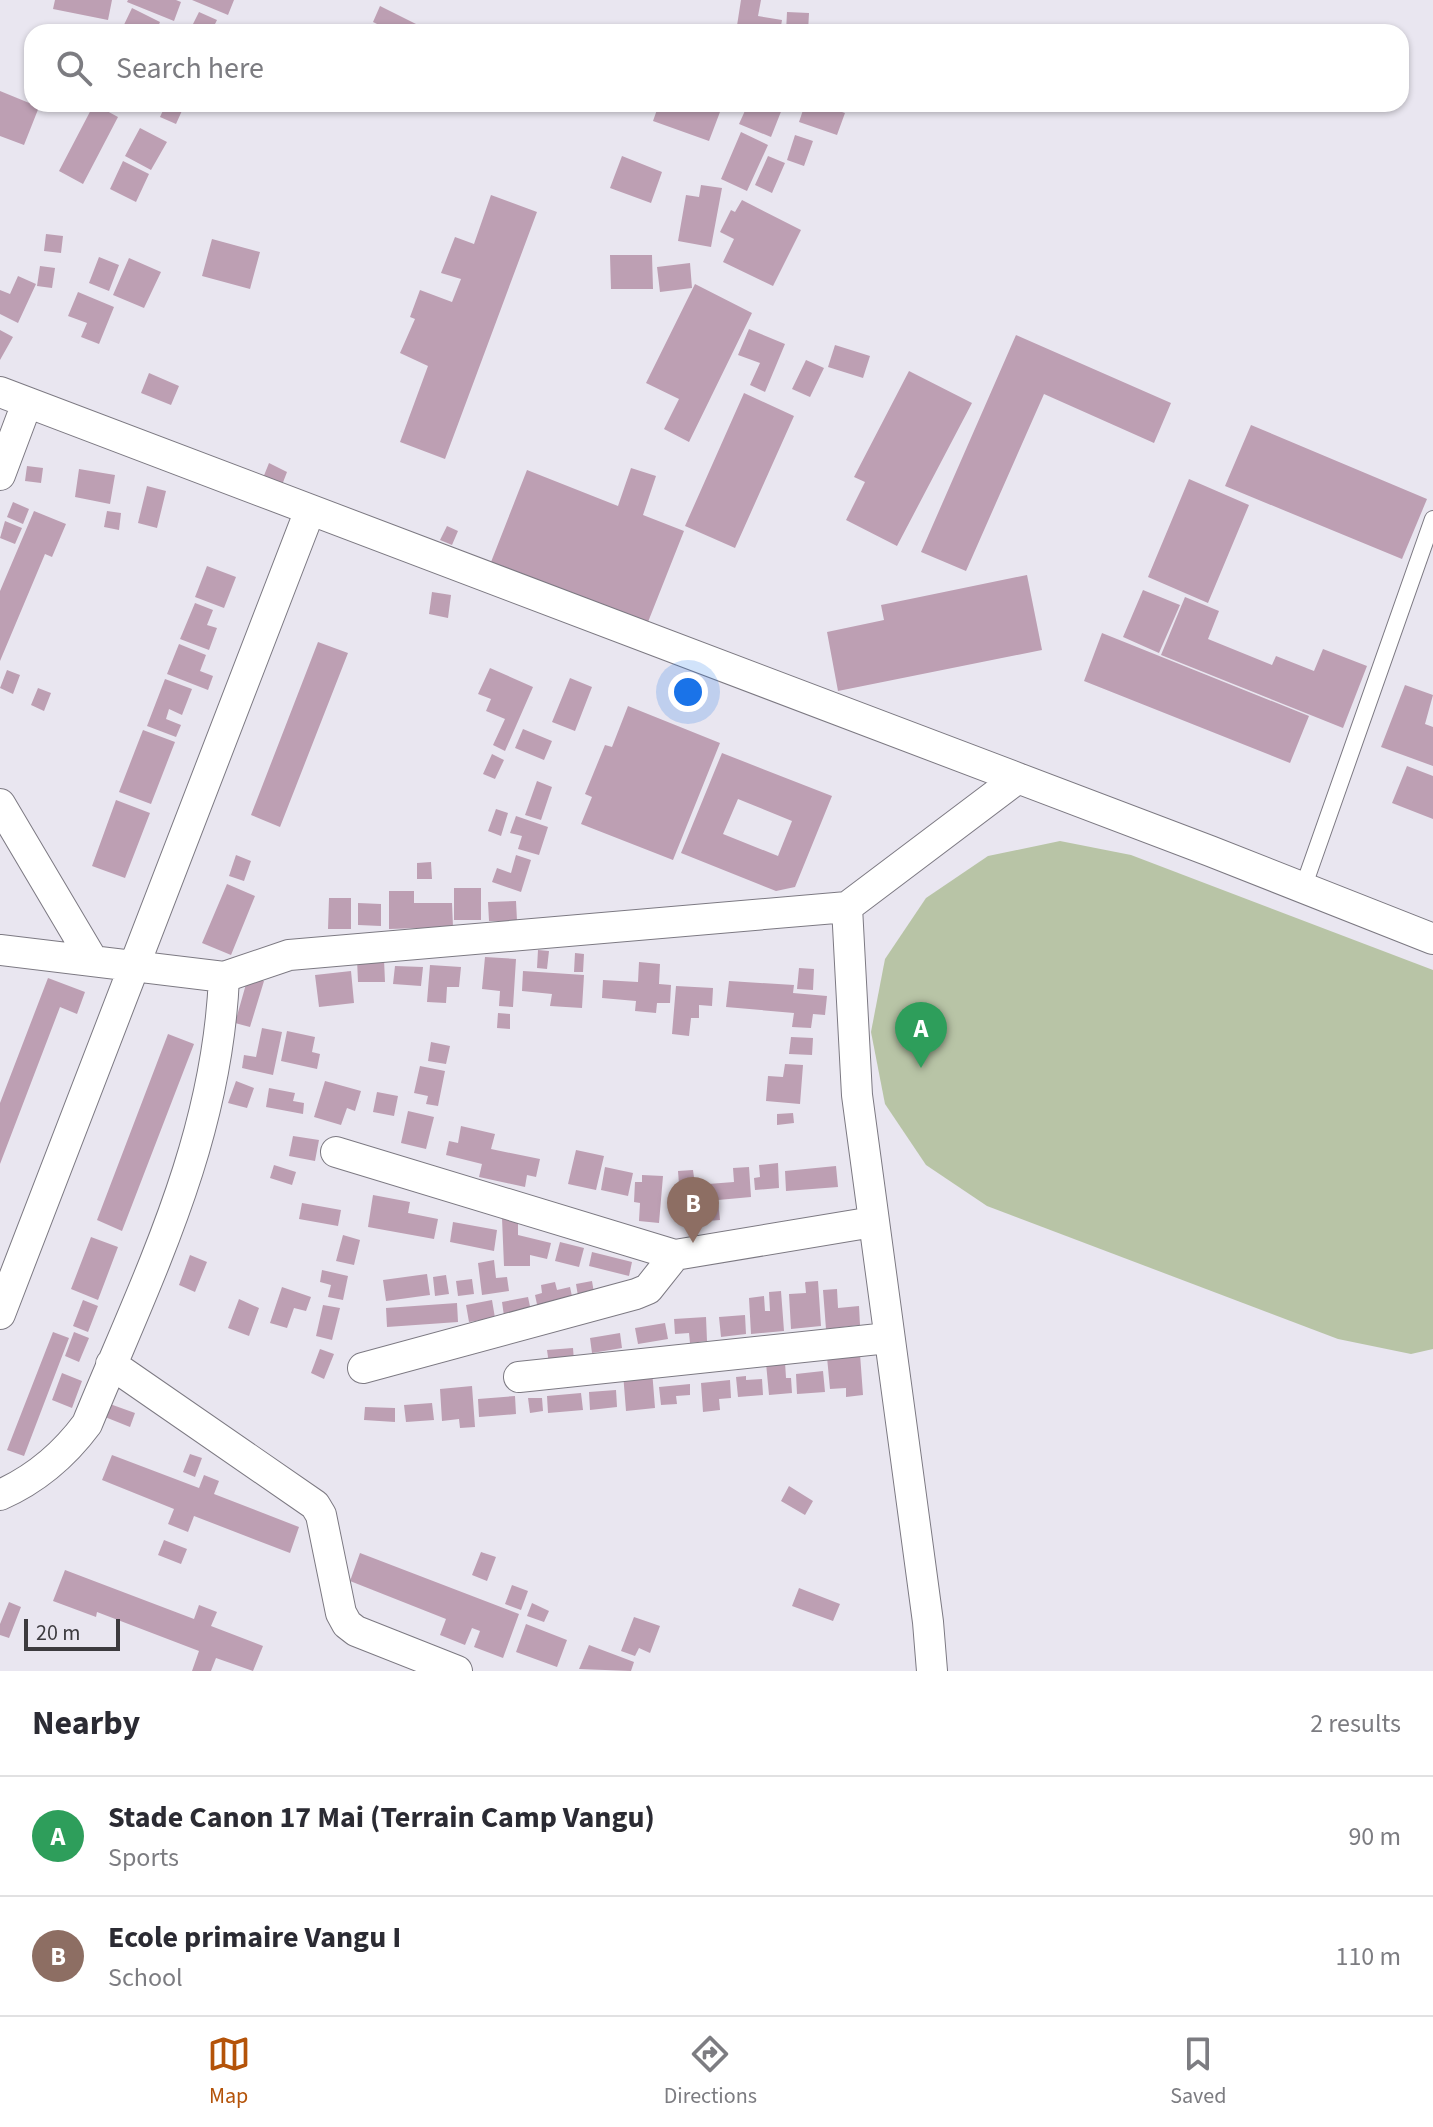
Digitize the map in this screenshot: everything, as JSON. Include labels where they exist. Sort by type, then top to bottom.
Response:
[{"type":"street","points":[[0,475],[14,398],[1018,778],[1433,939]]},
{"type":"street","points":[[0,1314],[310,510]]},
{"type":"street","points":[[0,950],[224,977],[289,955],[847,907],[1018,778]]},
{"type":"street","points":[[0,804],[93,961]]},
{"type":"street","points":[[847,907],[857,1095],[932,1671]]},
{"type":"street","points":[[0,1495],[33,1478],[68,1450],[87,1424],[168,1232],[188,1176],[216,1064],[224,977]]},
{"type":"street","points":[[336,1152],[675,1255],[873,1222]]},
{"type":"street","points":[[363,1368],[636,1294],[648,1289],[675,1255]]},
{"type":"street","points":[[519,1377],[888,1338]]},
{"type":"street","points":[[111,1364],[315,1505],[321,1515],[341,1613],[347,1624],[356,1631],[457,1671]]},
{"type":"lane","points":[[1303,888],[1433,519]]},
{"type":"green space","points":[[1060,841],[1131,855],[1433,970],[1433,1349],[1411,1354],[1338,1339],[987,1206],[926,1165],[885,1104],[871,1032],[885,959],[926,898],[988,856]]},
{"type":"building","points":[[55,0],[112,0],[108,20],[53,9]]},
{"type":"building","points":[[128,0],[176,0],[181,2],[174,21]]},
{"type":"building","points":[[192,0],[234,0],[228,15]]},
{"type":"building","points":[[741,0],[761,0],[758,16],[782,20],[781,24],[737,24]]},
{"type":"building","points":[[380,6],[416,24],[377,24],[373,22]]},
{"type":"building","points":[[132,8],[160,22],[159,24],[124,24]]},
{"type":"building","points":[[199,12],[217,20],[215,24],[193,24]]},
{"type":"building","points":[[787,12],[809,13],[808,24],[786,24]]},
{"type":"building","points":[[0,91],[24,101],[24,112],[37,112],[24,145],[0,136]]},
{"type":"building","points":[[90,112],[109,112],[118,117],[83,184],[59,171]]},
{"type":"building","points":[[162,112],[181,112],[176,124],[160,117]]},
{"type":"building","points":[[656,112],[720,112],[709,141],[653,121]]},
{"type":"building","points":[[744,112],[781,112],[771,137],[739,124]]},
{"type":"building","points":[[802,112],[845,113],[837,135],[799,122]]},
{"type":"building","points":[[140,128],[167,142],[151,170],[125,156]]},
{"type":"building","points":[[741,132],[768,145],[747,191],[721,179]]},
{"type":"building","points":[[795,135],[813,141],[804,166],[787,160]]},
{"type":"building","points":[[622,156],[662,172],[651,203],[610,188]]},
{"type":"building","points":[[768,156],[785,163],[772,193],[755,185]]},
{"type":"building","points":[[123,161],[149,174],[136,202],[110,189]]},
{"type":"building","points":[[701,185],[722,188],[711,247],[678,241],[686,195],[699,197]]},
{"type":"building","points":[[491,195],[537,212],[445,459],[400,442],[428,366],[400,353],[415,319],[410,317],[420,290],[452,302],[461,279],[441,273],[455,237],[474,244]]},
{"type":"building","points":[[742,200],[801,230],[773,286],[723,262],[734,239],[720,232],[731,210],[735,212]]},
{"type":"building","points":[[46,234],[63,236],[61,253],[44,251]]},
{"type":"building","points":[[212,239],[260,252],[250,289],[202,276]]},
{"type":"building","points":[[610,255],[652,255],[653,289],[611,289]]},
{"type":"building","points":[[99,257],[119,265],[109,291],[89,283]]},
{"type":"building","points":[[129,258],[161,272],[144,308],[113,295]]},
{"type":"building","points":[[690,263],[692,288],[660,292],[657,267]]},
{"type":"building","points":[[40,266],[55,268],[52,288],[37,286]]},
{"type":"building","points":[[18,276],[36,284],[18,323],[0,314],[0,290],[10,294]]},
{"type":"building","points":[[695,284],[752,313],[689,442],[664,429],[679,399],[646,383]]},
{"type":"building","points":[[78,292],[114,307],[99,344],[81,337],[87,323],[68,316]]},
{"type":"building","points":[[749,329],[785,344],[765,392],[750,385],[760,363],[738,355]]},
{"type":"building","points":[[0,330],[13,337],[0,360]]},
{"type":"building","points":[[1016,335],[1171,403],[1154,443],[1044,394],[966,571],[921,552]]},
{"type":"building","points":[[835,345],[870,356],[863,378],[828,367]]},
{"type":"building","points":[[806,360],[824,368],[810,397],[792,389]]},
{"type":"building","points":[[909,371],[972,403],[897,546],[846,520],[865,482],[854,477]]},
{"type":"building","points":[[149,373],[179,386],[171,405],[141,393]]},
{"type":"building","points":[[744,393],[794,416],[735,548],[685,526]]},
{"type":"building","points":[[1251,425],[1427,499],[1402,559],[1225,486]]},
{"type":"building","points":[[269,463],[287,472],[282,485],[263,478]]},
{"type":"building","points":[[27,466],[43,468],[41,483],[25,481]]},
{"type":"building","points":[[631,468],[656,476],[643,515],[684,531],[648,622],[491,562],[527,470],[618,506]]},
{"type":"building","points":[[79,469],[115,475],[110,504],[75,497]]},
{"type":"building","points":[[1189,479],[1249,505],[1208,603],[1148,577]]},
{"type":"building","points":[[147,486],[166,491],[157,528],[138,523]]},
{"type":"building","points":[[13,502],[29,509],[23,524],[7,517]]},
{"type":"building","points":[[34,511],[66,524],[52,557],[45,554],[0,661],[0,591]]},
{"type":"building","points":[[107,511],[121,513],[119,530],[104,527]]},
{"type":"building","points":[[5,521],[22,528],[15,544],[0,538]]},
{"type":"building","points":[[447,526],[458,531],[452,545],[440,540]]},
{"type":"building","points":[[207,566],[236,577],[224,608],[195,597]]},
{"type":"building","points":[[1027,575],[1042,650],[838,691],[827,632],[884,620],[881,605]]},
{"type":"building","points":[[1143,590],[1180,605],[1159,653],[1123,637]]},
{"type":"building","points":[[432,592],[451,595],[448,618],[429,614]]},
{"type":"building","points":[[1185,597],[1219,611],[1208,639],[1272,665],[1276,656],[1314,671],[1323,649],[1367,666],[1343,728],[1161,655]]},
{"type":"building","points":[[195,603],[213,610],[207,625],[217,628],[209,650],[180,639]]},
{"type":"building","points":[[1102,633],[1309,716],[1290,763],[1084,681]]},
{"type":"building","points":[[318,642],[348,653],[280,827],[251,815]]},
{"type":"building","points":[[179,644],[206,655],[200,671],[213,676],[208,690],[167,674]]},
{"type":"building","points":[[490,668],[533,687],[505,751],[493,745],[505,719],[486,711],[491,699],[478,694]]},
{"type":"building","points":[[7,670],[20,675],[13,694],[0,688]]},
{"type":"building","points":[[570,678],[592,687],[575,731],[552,722]]},
{"type":"building","points":[[165,679],[192,689],[182,715],[169,709],[166,719],[181,725],[176,737],[147,726]]},
{"type":"building","points":[[1405,685],[1433,695],[1425,724],[1433,727],[1433,766],[1381,747]]},
{"type":"building","points":[[38,688],[51,693],[44,711],[31,705]]},
{"type":"building","points":[[628,706],[720,743],[673,860],[581,824],[592,797],[585,794],[605,745],[612,747]]},
{"type":"building","points":[[523,729],[552,741],[544,760],[515,748]]},
{"type":"building","points":[[143,730],[175,742],[151,804],[119,792]]},
{"type":"building","points":[[722,753],[832,796],[795,887],[776,891],[681,853]],"holes":[[[738,799],[792,821],[778,856],[723,834]]]},
{"type":"building","points":[[492,754],[504,760],[495,779],[483,774]]},
{"type":"building","points":[[1407,766],[1433,776],[1433,819],[1392,803]]},
{"type":"building","points":[[537,781],[552,787],[541,820],[525,815]]},
{"type":"building","points":[[116,800],[150,813],[125,878],[92,866]]},
{"type":"building","points":[[496,809],[508,813],[501,836],[488,831]]},
{"type":"building","points":[[516,816],[548,827],[539,855],[518,849],[522,836],[510,833]]},
{"type":"building","points":[[236,855],[251,861],[244,881],[229,876]]},
{"type":"building","points":[[516,855],[531,860],[521,892],[492,882],[497,868],[511,873]]},
{"type":"building","points":[[431,862],[432,879],[417,879],[417,863]]},
{"type":"building","points":[[227,884],[255,896],[231,955],[202,943]]},
{"type":"building","points":[[454,888],[481,888],[481,920],[454,920]]},
{"type":"building","points":[[389,891],[414,891],[414,903],[452,903],[453,927],[389,929]]},
{"type":"building","points":[[329,898],[351,898],[351,929],[328,929]]},
{"type":"building","points":[[516,901],[517,921],[489,921],[488,902]]},
{"type":"building","points":[[358,903],[381,904],[381,926],[358,925]]},
{"type":"building","points":[[538,950],[549,951],[547,969],[537,968]]},
{"type":"building","points":[[575,953],[584,954],[583,972],[574,972]]},
{"type":"building","points":[[485,957],[516,959],[513,1007],[499,1006],[500,991],[482,989]]},
{"type":"building","points":[[357,959],[384,959],[385,982],[358,982]]},
{"type":"building","points":[[639,962],[660,964],[659,984],[671,985],[670,1003],[657,1003],[656,1013],[635,1011],[636,1001],[602,998],[603,980],[638,982]]},
{"type":"building","points":[[430,965],[461,967],[459,987],[447,987],[446,1003],[427,1002]]},
{"type":"building","points":[[395,966],[423,967],[421,986],[393,984]]},
{"type":"building","points":[[799,968],[814,969],[813,990],[797,989]]},
{"type":"building","points":[[351,971],[354,1003],[319,1007],[315,975]]},
{"type":"building","points":[[523,971],[584,975],[582,1008],[550,1006],[552,994],[522,991]]},
{"type":"building","points":[[248,977],[264,981],[250,1027],[235,1023]]},
{"type":"building","points":[[48,978],[85,992],[77,1014],[60,1007],[0,1164],[0,1103]]},
{"type":"building","points":[[729,981],[794,985],[793,993],[827,996],[825,1015],[813,1014],[811,1028],[792,1027],[794,1013],[726,1007]]},
{"type":"building","points":[[676,986],[713,988],[712,1006],[699,1005],[699,1018],[691,1018],[689,1036],[672,1034]]},
{"type":"building","points":[[498,1013],[510,1014],[510,1029],[497,1028]]},
{"type":"building","points":[[262,1028],[282,1032],[273,1075],[242,1068],[244,1055],[256,1057]]},
{"type":"building","points":[[287,1031],[315,1037],[312,1052],[320,1054],[317,1069],[281,1061]]},
{"type":"building","points":[[168,1034],[194,1044],[122,1231],[97,1220]]},
{"type":"building","points":[[791,1037],[813,1038],[812,1055],[789,1054]]},
{"type":"building","points":[[431,1042],[450,1046],[446,1064],[428,1061]]},
{"type":"building","points":[[785,1064],[803,1065],[800,1104],[766,1101],[768,1076],[783,1077]]},
{"type":"building","points":[[420,1066],[445,1071],[438,1106],[426,1104],[428,1096],[414,1093]]},
{"type":"building","points":[[236,1081],[254,1088],[247,1108],[228,1103]]},
{"type":"building","points":[[325,1081],[361,1091],[355,1111],[347,1108],[341,1125],[314,1117]]},
{"type":"building","points":[[269,1088],[295,1093],[293,1101],[304,1103],[303,1114],[266,1107]]},
{"type":"building","points":[[377,1092],[398,1096],[394,1116],[373,1112]]},
{"type":"building","points":[[408,1111],[434,1117],[426,1149],[401,1143]]},
{"type":"building","points":[[793,1113],[794,1123],[777,1125],[777,1114]]},
{"type":"building","points":[[461,1126],[495,1134],[491,1149],[540,1159],[536,1177],[527,1175],[525,1187],[479,1177],[482,1164],[446,1155],[449,1141],[458,1143]]},
{"type":"building","points":[[293,1136],[319,1140],[315,1161],[289,1156]]},
{"type":"building","points":[[576,1150],[604,1156],[596,1190],[568,1184]]},
{"type":"building","points":[[778,1163],[779,1188],[755,1190],[754,1178],[760,1177],[759,1165]]},
{"type":"building","points":[[274,1165],[296,1172],[292,1185],[270,1178]]},
{"type":"building","points":[[836,1166],[838,1187],[786,1191],[785,1171]]},
{"type":"building","points":[[605,1167],[633,1173],[628,1196],[601,1190]]},
{"type":"building","points":[[749,1167],[751,1197],[718,1200],[720,1220],[682,1223],[678,1171],[693,1170],[695,1185],[734,1182],[733,1168]]},
{"type":"building","points":[[642,1175],[663,1176],[659,1223],[639,1221],[640,1203],[634,1202],[635,1182],[642,1182]]},
{"type":"building","points":[[373,1195],[410,1202],[408,1213],[438,1219],[434,1239],[368,1227]]},
{"type":"building","points":[[302,1203],[341,1210],[338,1226],[299,1219]]},
{"type":"building","points":[[502,1218],[518,1218],[518,1235],[551,1243],[547,1259],[530,1255],[530,1266],[504,1266]]},
{"type":"building","points":[[453,1222],[497,1230],[494,1251],[450,1242]]},
{"type":"building","points":[[343,1235],[360,1240],[354,1265],[336,1261]]},
{"type":"building","points":[[91,1237],[118,1247],[98,1300],[71,1289]]},
{"type":"building","points":[[560,1242],[584,1248],[579,1267],[555,1261]]},
{"type":"building","points":[[592,1252],[632,1262],[629,1276],[589,1266]]},
{"type":"building","points":[[190,1255],[207,1262],[195,1292],[179,1285]]},
{"type":"building","points":[[494,1260],[496,1278],[507,1277],[509,1291],[482,1295],[478,1263]]},
{"type":"building","points":[[322,1270],[348,1276],[343,1300],[328,1297],[331,1285],[320,1282]]},
{"type":"building","points":[[427,1274],[430,1295],[386,1301],[383,1280]]},
{"type":"building","points":[[446,1275],[449,1294],[435,1296],[433,1277]]},
{"type":"building","points":[[472,1279],[474,1294],[458,1296],[456,1281]]},
{"type":"building","points":[[592,1281],[594,1293],[578,1296],[576,1284]]},
{"type":"building","points":[[818,1281],[821,1326],[791,1329],[789,1294],[806,1293],[805,1282]]},
{"type":"building","points":[[555,1282],[557,1290],[570,1287],[573,1301],[538,1309],[535,1295],[542,1293],[541,1285]]},
{"type":"building","points":[[282,1287],[311,1297],[306,1311],[294,1308],[287,1328],[270,1323]]},
{"type":"building","points":[[837,1289],[838,1308],[859,1306],[860,1325],[826,1329],[823,1290]]},
{"type":"building","points":[[781,1291],[784,1331],[751,1334],[749,1298],[764,1296],[765,1311],[770,1311],[769,1292]]},
{"type":"building","points":[[528,1297],[531,1311],[504,1316],[502,1302]]},
{"type":"building","points":[[239,1299],[259,1308],[249,1336],[228,1328]]},
{"type":"building","points":[[83,1300],[98,1306],[88,1332],[73,1326]]},
{"type":"building","points":[[492,1300],[495,1318],[469,1322],[466,1305]]},
{"type":"building","points":[[457,1303],[458,1322],[387,1327],[386,1308]]},
{"type":"building","points":[[323,1305],[340,1308],[332,1340],[316,1336]]},
{"type":"building","points":[[745,1315],[746,1334],[721,1337],[719,1317]]},
{"type":"building","points":[[706,1317],[707,1341],[690,1343],[689,1333],[675,1334],[674,1319]]},
{"type":"building","points":[[665,1323],[668,1339],[638,1344],[635,1328]]},
{"type":"building","points":[[53,1332],[69,1338],[24,1456],[7,1450]]},
{"type":"building","points":[[74,1332],[89,1338],[79,1362],[65,1356]]},
{"type":"building","points":[[620,1333],[622,1348],[592,1353],[590,1338]]},
{"type":"building","points":[[573,1348],[574,1361],[549,1364],[547,1350]]},
{"type":"building","points":[[320,1349],[334,1354],[324,1379],[311,1373]]},
{"type":"building","points":[[860,1354],[863,1395],[846,1397],[846,1388],[830,1389],[827,1357]]},
{"type":"building","points":[[785,1362],[786,1378],[791,1378],[792,1393],[769,1395],[766,1363]]},
{"type":"building","points":[[652,1370],[655,1408],[626,1411],[623,1373]]},
{"type":"building","points":[[823,1371],[825,1392],[797,1394],[796,1374]]},
{"type":"building","points":[[62,1373],[82,1381],[72,1408],[52,1400]]},
{"type":"building","points":[[746,1376],[746,1380],[762,1379],[763,1395],[738,1397],[736,1377]]},
{"type":"building","points":[[730,1380],[731,1398],[719,1399],[720,1410],[703,1412],[701,1383]]},
{"type":"building","points":[[690,1384],[690,1395],[676,1396],[677,1404],[661,1405],[659,1387]]},
{"type":"building","points":[[472,1386],[475,1427],[460,1428],[459,1419],[442,1421],[440,1389]]},
{"type":"building","points":[[616,1390],[617,1407],[590,1410],[589,1392]]},
{"type":"building","points":[[581,1393],[583,1410],[548,1413],[547,1396]]},
{"type":"building","points":[[515,1396],[516,1414],[479,1417],[478,1399]]},
{"type":"building","points":[[528,1398],[542,1398],[543,1411],[530,1413]]},
{"type":"building","points":[[432,1403],[434,1420],[406,1422],[404,1405]]},
{"type":"building","points":[[110,1404],[135,1413],[130,1427],[105,1417]]},
{"type":"building","points":[[365,1407],[395,1408],[395,1422],[364,1420]]},
{"type":"building","points":[[190,1454],[202,1458],[195,1477],[183,1472]]},
{"type":"building","points":[[112,1455],[199,1488],[204,1475],[219,1481],[214,1494],[299,1527],[290,1553],[194,1516],[188,1532],[168,1524],[174,1509],[102,1480]]},
{"type":"building","points":[[789,1486],[813,1501],[805,1515],[781,1501]]},
{"type":"building","points":[[164,1540],[187,1549],[181,1564],[158,1555]]},
{"type":"building","points":[[481,1552],[496,1557],[487,1581],[472,1575]]},
{"type":"building","points":[[360,1553],[519,1614],[503,1658],[474,1647],[480,1631],[472,1628],[465,1645],[440,1635],[446,1619],[350,1581]]},
{"type":"building","points":[[65,1570],[194,1619],[199,1605],[217,1612],[211,1626],[263,1646],[253,1671],[216,1658],[211,1671],[192,1671],[199,1651],[97,1612],[96,1617],[53,1601]]},
{"type":"building","points":[[512,1585],[528,1591],[521,1610],[505,1604]]},
{"type":"building","points":[[799,1588],[840,1604],[833,1621],[792,1606]]},
{"type":"building","points":[[9,1602],[21,1607],[9,1638],[0,1635],[0,1624]]},
{"type":"building","points":[[532,1603],[549,1611],[544,1622],[527,1616]]},
{"type":"building","points":[[634,1617],[660,1626],[650,1653],[639,1648],[635,1656],[621,1651]]},
{"type":"building","points":[[526,1624],[567,1640],[557,1667],[516,1652]]},
{"type":"building","points":[[589,1645],[634,1662],[631,1671],[579,1669]]},
{"type":"place","name":"Stade Canon 17 Mai (Terrain Camp Vangu)","points":[[921,1068]]},
{"type":"place","name":"Ecole primaire Vangu I","points":[[693,1243]]}]
